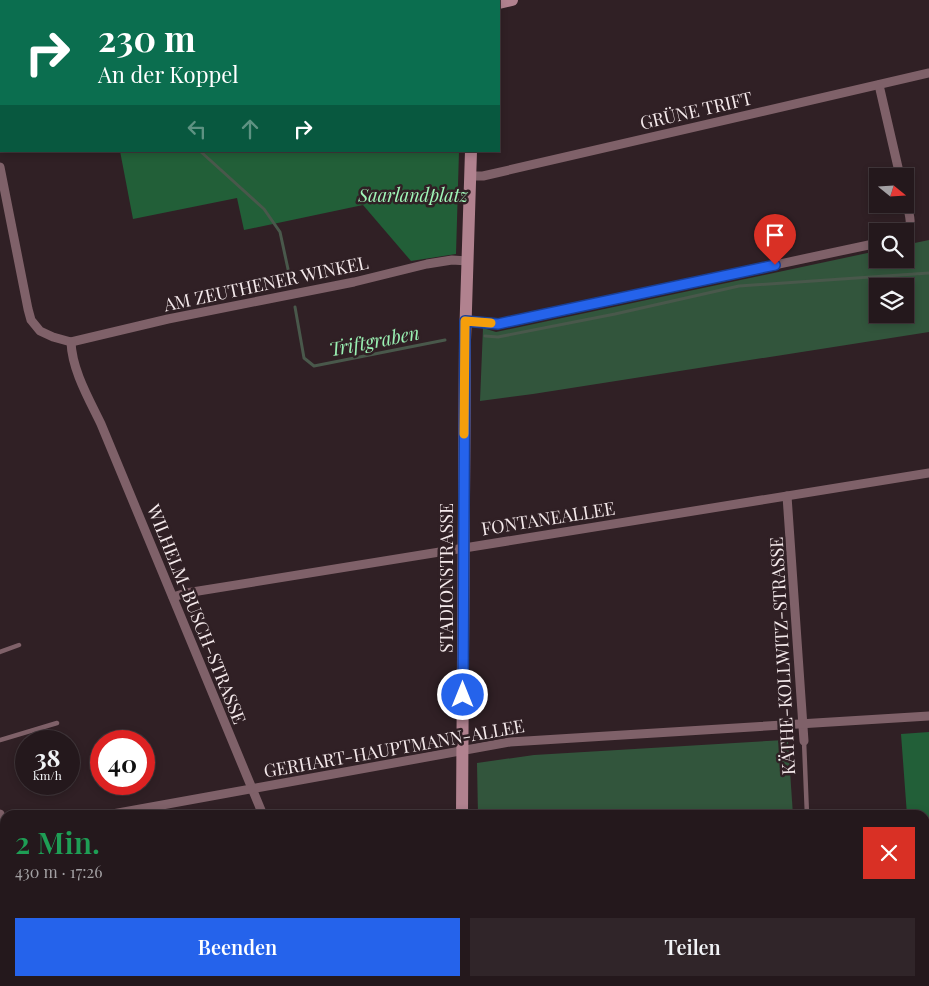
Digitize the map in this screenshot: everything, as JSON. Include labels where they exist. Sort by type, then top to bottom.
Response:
[{"type":"street","name":"GRÜNE TRIFT","points":[[470,176],[483,176],[929,73]]},
{"type":"street","points":[[879,85],[898,168]]},
{"type":"street","name":"STADIONSTRASSE","points":[[462,810],[465,321],[471,152]]},
{"type":"street","name":"AM ZEUTHENER WINKEL","points":[[0,167],[31,320],[40,331],[47,335],[71,342],[168,319],[354,282],[427,264],[452,260],[468,261]]},
{"type":"street","points":[[465,321],[498,324],[869,245]]},
{"type":"street","name":"WILHELM-BUSCH-STRASSE","points":[[71,342],[72,356],[76,367],[261,810]]},
{"type":"street","name":"FONTANEALLEE","points":[[173,597],[186,593],[929,473]]},
{"type":"street","name":"KÄTHE-KOLLWITZ-STRASSE","points":[[787,496],[804,741]]},
{"type":"street","name":"GERHART-HAUPTMANN-ALLEE","points":[[135,810],[510,742],[929,716]]},
{"type":"lane","points":[[0,652],[19,646]]},
{"type":"lane","points":[[0,740],[58,723]]},
{"type":"lane","name":"KÄTHE-KOLLWITZ-STRASSE","points":[[804,741],[807,810]]},
{"type":"green space","name":"Saarlandplatz","points":[[120,152],[459,152],[456,254],[411,261],[363,205],[244,230],[237,198],[133,219]]},
{"type":"green space","points":[[929,240],[929,332],[480,401],[483,328],[496,332],[869,253],[869,268],[914,268],[914,243]]},
{"type":"green space","points":[[929,732],[929,810],[907,810],[901,734]]},
{"type":"green space","points":[[785,740],[788,742],[793,810],[478,810],[477,763],[534,755]]},
{"type":"waterway","name":"Triftgraben","points":[[201,152],[264,209],[280,232],[291,283]]},
{"type":"waterway","name":"Triftgraben","points":[[485,336],[498,337],[615,314],[739,286],[929,273]]},
{"type":"waterway","name":"Triftgraben","points":[[295,307],[304,358],[314,366],[445,340]]},
{"type":"slow traffic","points":[[464,434],[465,321],[491,323]]},
{"type":"route","points":[[463,695],[465,321],[498,324],[775,265]]}]
